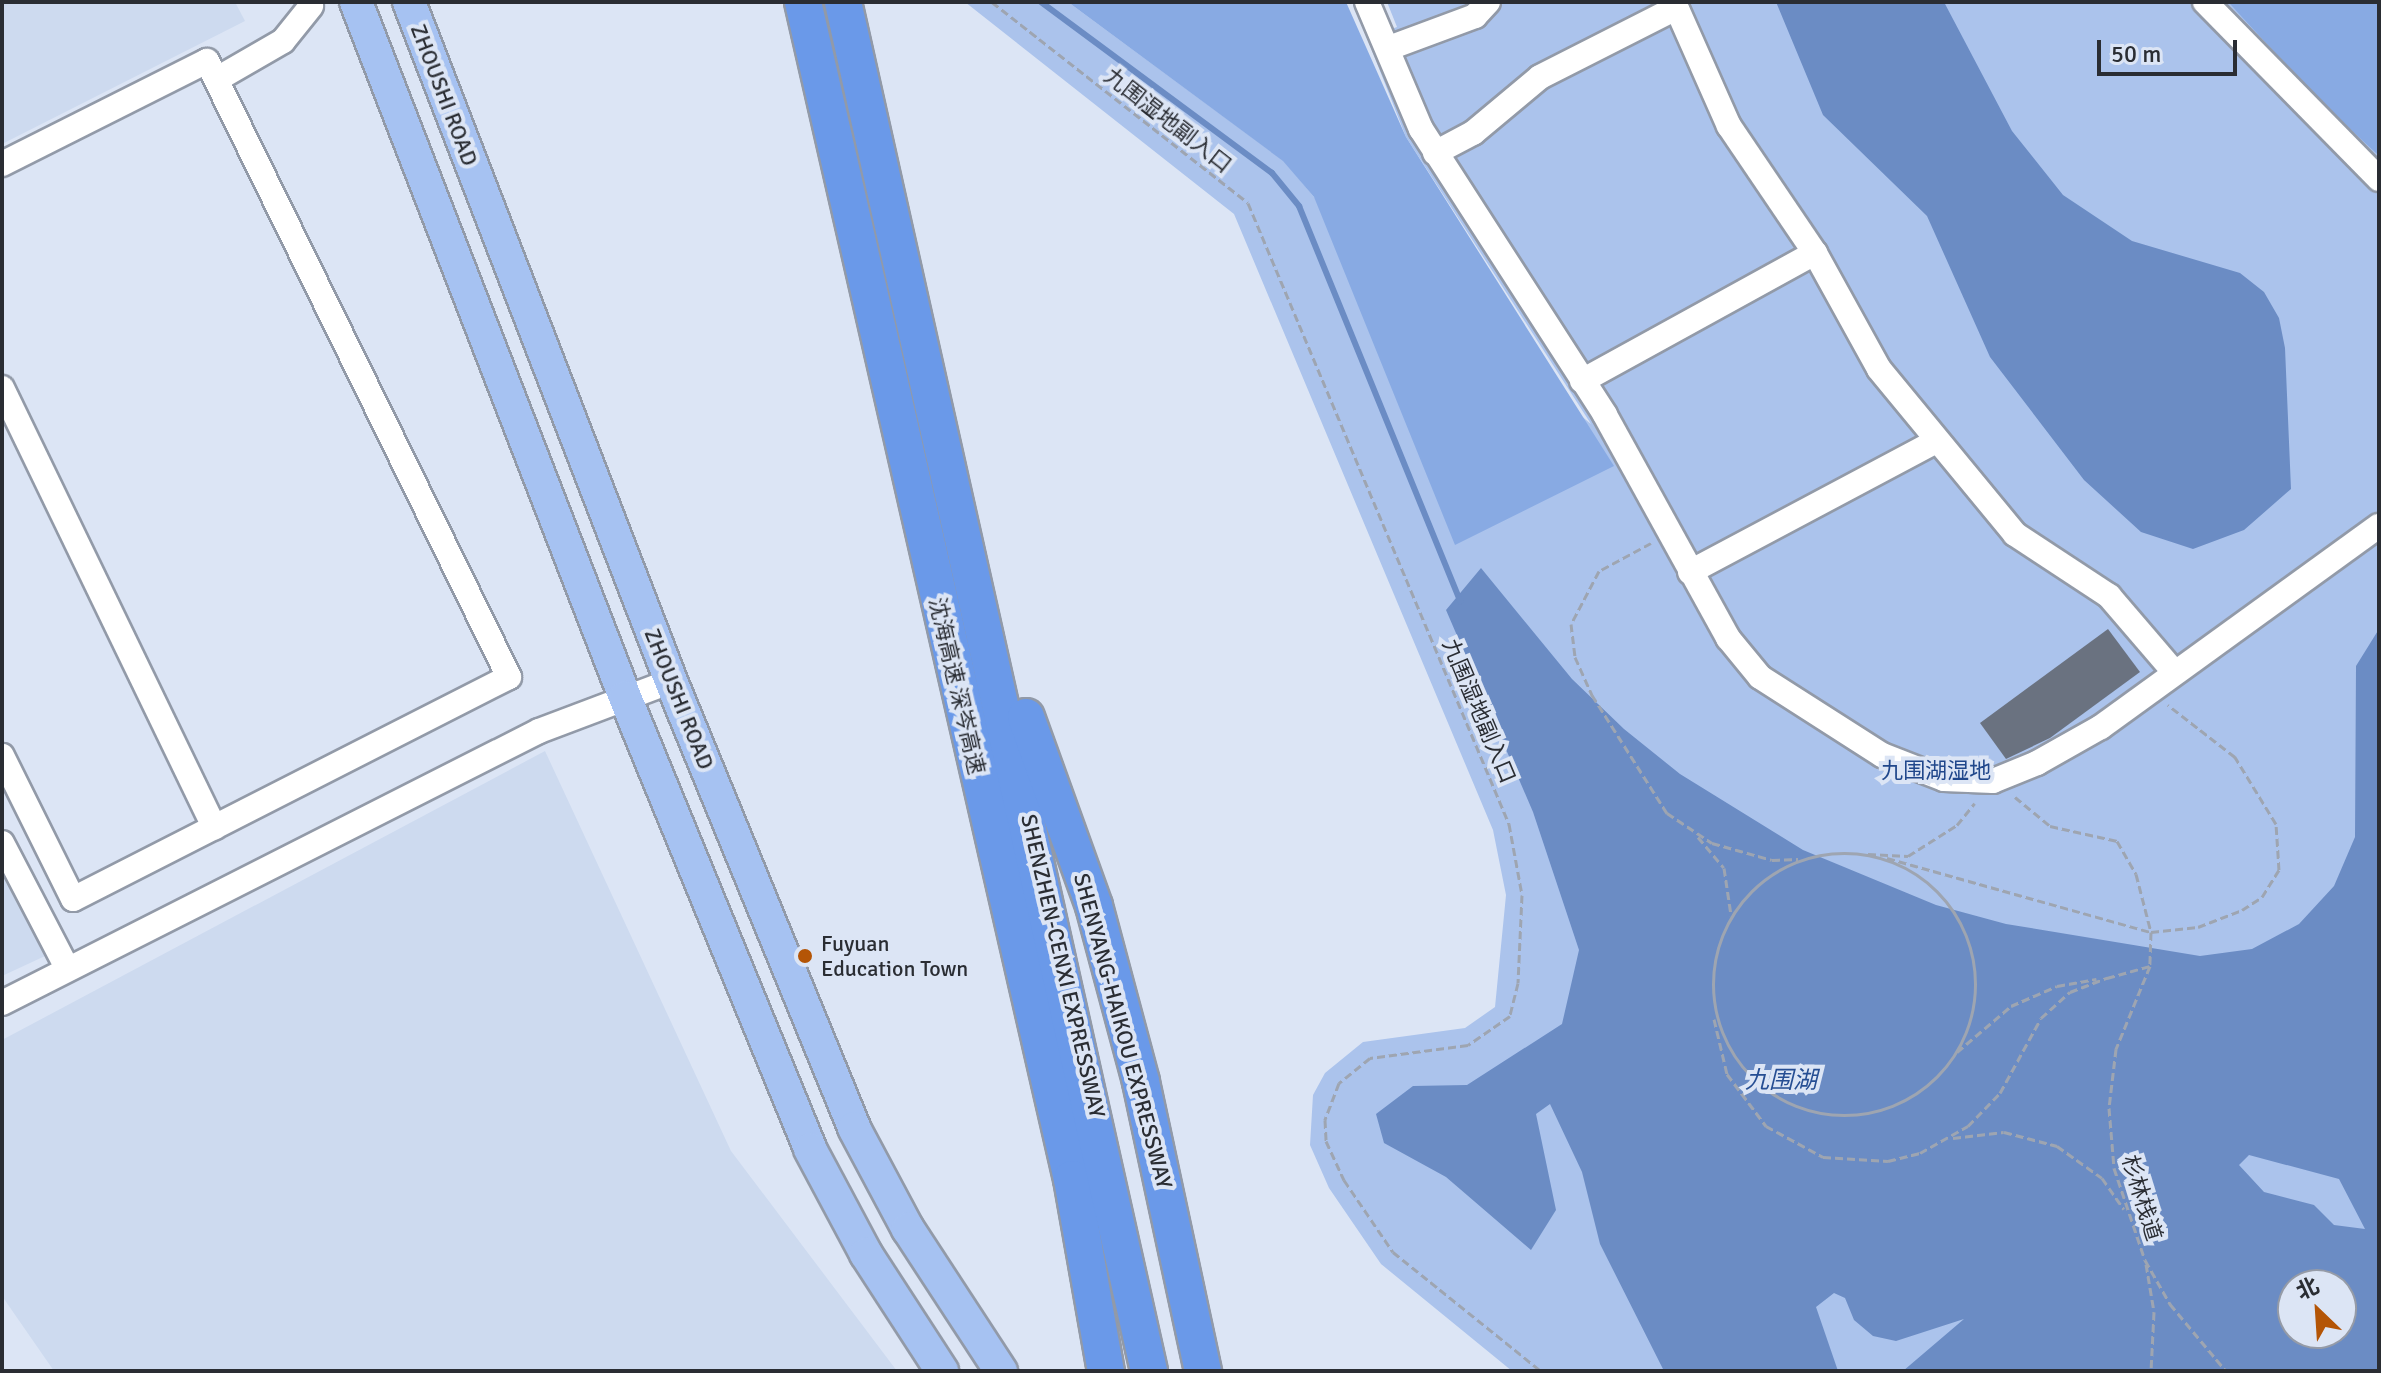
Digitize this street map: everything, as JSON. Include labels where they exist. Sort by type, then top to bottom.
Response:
[{"type":"highway","name":"沈海高速 深岑高速","points":[[803,2],[1072,1179],[1106,1371]]},
{"type":"highway","points":[[843,2],[971,561]]},
{"type":"highway","name":"SHENZHEN-CENXI EXPRESSWAY","points":[[971,561],[1149,1371]]},
{"type":"highway","name":"SHENYANG-HAIKOU EXPRESSWAY","points":[[971,561],[1094,906],[1141,1082],[1203,1371]]},
{"type":"main road","points":[[356,2],[625,697],[810,1149],[866,1254],[942,1371]]},
{"type":"main road","name":"ZHOUSHI ROAD","points":[[409,2],[671,681],[854,1128],[908,1229],[1001,1371]]},
{"type":"street","points":[[1367,2],[1435,153],[1582,381],[1728,638],[1760,677],[1799,706],[1882,755],[1932,775],[1993,781],[2063,749],[2147,693],[2379,526]]},
{"type":"street","points":[[1389,48],[1475,16],[1488,2]]},
{"type":"street","points":[[2205,2],[2379,179]]},
{"type":"street","points":[[219,78],[283,41],[312,3]]},
{"type":"street","points":[[1435,153],[1473,133],[1540,77],[1675,5],[1729,126],[1815,253],[1879,369],[2015,534],[2109,596],[2175,673]]},
{"type":"street","points":[[2,164],[207,61],[219,78],[509,677],[73,899],[2,756]]},
{"type":"street","points":[[1582,381],[1815,253]]},
{"type":"street","points":[[2,388],[214,827]]},
{"type":"street","points":[[1690,572],[1936,441]]},
{"type":"street","points":[[2,1003],[66,966],[539,731],[671,681]]},
{"type":"street","points":[[2,843],[66,966]]},
{"type":"path","name":"九围湿地副入口","points":[[992,2],[1248,203],[1509,824],[1522,895],[1518,983],[1510,1016],[1484,1039],[1468,1045],[1389,1053],[1353,1068],[1329,1101],[1326,1141],[1366,1218],[1393,1252],[1541,1371]]},
{"type":"path","points":[[1669,534],[1599,571],[1571,624],[1575,657],[1643,781],[1667,813],[1693,833],[1724,868],[1731,915]]},
{"type":"path","points":[[1868,854],[1919,865],[2151,932],[2198,927],[2242,910],[2272,885],[2282,855],[2276,824],[2235,757],[2194,720],[2147,693]]},
{"type":"path","points":[[1693,833],[1743,854],[1802,859],[1868,854],[1908,856],[1957,825],[1993,781],[2050,826],[2117,841],[2136,874],[2151,932],[2150,966],[2107,978],[2057,986],[2011,1006],[1904,1101],[1836,1116],[1771,1095],[1745,1072],[1713,1011]]},
{"type":"path","points":[[1868,854],[1926,880],[1965,931],[1975,994],[1955,1055]]},
{"type":"path","points":[[1802,859],[1762,881],[1731,915],[1717,945],[1713,1011],[1717,1044],[1738,1093],[1766,1126],[1793,1144],[1855,1163],[1909,1156],[1949,1139],[2004,1132],[2057,1146],[2102,1178],[2132,1225]]},
{"type":"path","name":"杉林栈道","points":[[2150,966],[2124,1020],[2110,1093],[2114,1168],[2145,1260],[2170,1304],[2226,1371]]},
{"type":"path","points":[[1949,1139],[2000,1093],[2054,1004],[2107,978]]},
{"type":"path","points":[[2145,1260],[2154,1312],[2151,1371]]},
{"type":"shaded area","points":[[2,2],[235,2],[245,21],[2,144]]},
{"type":"shaded area","points":[[1068,2],[1346,2],[1406,137],[1614,466],[1455,545],[1314,197],[1283,161]]},
{"type":"shaded area","points":[[2228,2],[2379,2],[2379,156],[2316,97]]},
{"type":"shaded area","points":[[545,751],[731,1151],[897,1371],[54,1371],[2,1296],[2,1040]]},
{"type":"shaded area","points":[[2,842],[58,950],[2,976]]},
{"type":"green space","name":"九围湖湿地","points":[[965,2],[1068,2],[1284,161],[1314,197],[1591,424],[1406,137],[1367,38],[1397,27],[1387,2],[2228,2],[2379,156],[2379,1371],[1512,1371],[1381,1264],[1329,1188],[1310,1145],[1313,1095],[1325,1073],[1363,1042],[1465,1028],[1495,1007],[1506,895],[1493,830],[1234,214]]},
{"type":"water","points":[[1776,2],[1944,2],[2012,131],[2063,195],[2132,241],[2240,273],[2264,292],[2279,318],[2285,348],[2291,489],[2244,530],[2193,549],[2141,532],[2084,480],[1990,357],[1927,216],[1823,115]]},
{"type":"water","name":"九围湖","points":[[1481,568],[1572,679],[1624,729],[1680,774],[1803,850],[1936,905],[2006,924],[2200,956],[2252,949],[2299,924],[2334,886],[2355,837],[2356,666],[2379,629],[2379,1371],[1903,1371],[1964,1319],[1896,1341],[1873,1336],[1854,1320],[1845,1298],[1834,1293],[1816,1307],[1838,1371],[1664,1371],[1600,1244],[1582,1172],[1550,1104],[1536,1114],[1556,1210],[1531,1250],[1446,1177],[1384,1143],[1376,1114],[1413,1086],[1467,1085],[1562,1024],[1579,950],[1533,812],[1446,610]],"holes":[[[2249,1155],[2339,1179],[2365,1229],[2334,1225],[2314,1205],[2264,1192],[2239,1165]]]},
{"type":"building","points":[[2108,629],[2140,672],[2050,738],[2006,759],[1980,723]]},
{"type":"waterway","points":[[1041,2],[1272,173],[1299,206],[1460,601]]},
{"type":"place","name":"Fuyuan Education Town","points":[[805,956]]}]
